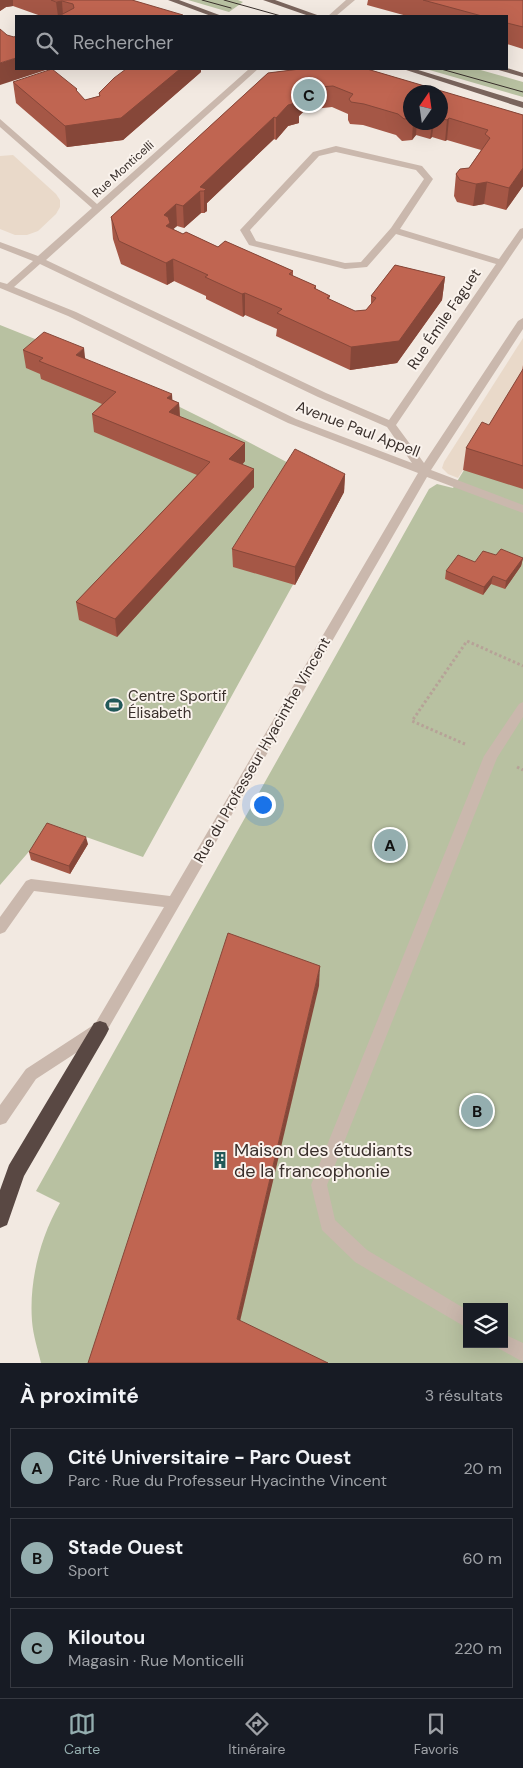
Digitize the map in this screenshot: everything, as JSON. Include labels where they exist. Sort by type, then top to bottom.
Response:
[{"type":"highway","points":[[0,1218],[16,1172],[100,1029]]},
{"type":"main road","points":[[172,0],[215,15]]},
{"type":"main road","points":[[268,0],[313,15]]},
{"type":"main road","points":[[410,70],[523,104]]},
{"type":"main road","points":[[503,70],[523,75]]},
{"type":"street","points":[[333,15],[351,0]]},
{"type":"street","name":"Rue Monticelli","points":[[4,286],[39,260],[253,70]]},
{"type":"street","points":[[0,122],[97,208]]},
{"type":"street","points":[[336,148],[419,168],[428,179],[394,230],[364,265],[345,266],[252,243],[245,230],[316,154],[336,148]]},
{"type":"street","points":[[394,230],[501,263]]},
{"type":"street","name":"Rue Émile Faguet","points":[[391,425],[523,230]]},
{"type":"street","name":"Avenue Paul Appell","points":[[0,245],[39,260],[322,395],[391,425],[425,472]]},
{"type":"street","name":"Avenue Paul Appell","points":[[4,286],[72,314],[292,421],[425,472]]},
{"type":"street","points":[[523,321],[425,472],[523,510]]},
{"type":"street","name":"Rue du Professeur Hyacinthe Vincent","points":[[100,1029],[425,472]]},
{"type":"street","points":[[463,1318],[360,1256],[328,1224],[319,1184],[491,756],[523,707]]},
{"type":"street","points":[[0,928],[31,885],[174,902]]},
{"type":"street","points":[[0,1118],[31,1074],[100,1029]]},
{"type":"street","points":[[508,1344],[523,1353]]},
{"type":"path","points":[[523,666],[467,641],[412,721],[523,770]]},
{"type":"green space","points":[[188,0],[238,0],[243,2],[229,12]]},
{"type":"green space","points":[[429,70],[481,70],[523,82],[523,97]]},
{"type":"green space","name":"Centre Sportif Élisabeth","points":[[0,325],[75,355],[210,422],[344,492],[143,857],[52,825],[0,885]]},
{"type":"green space","points":[[523,374],[523,1363],[41,1363],[34,1337],[32,1291],[37,1260],[53,1216],[60,1203],[36,1191],[429,489],[437,484],[453,488]]},
{"type":"shaded area","points":[[13,155],[56,194],[60,200],[60,207],[56,214],[38,231],[27,235],[15,235],[0,229],[0,156]]},
{"type":"shaded area","points":[[523,338],[523,374],[458,478],[448,474],[442,468],[444,462]]},
{"type":"building","points":[[51,0],[132,0],[183,15],[61,15],[74,8],[73,4],[62,1],[56,2]]},
{"type":"building","points":[[423,0],[523,0],[523,27],[508,23],[508,15],[478,15]]},
{"type":"building","points":[[0,29],[7,35],[15,36],[15,58],[0,63]]},
{"type":"building","points":[[53,70],[77,89],[85,100],[100,96],[99,93],[125,70],[179,70],[121,118],[65,126],[13,82]]},
{"type":"building","points":[[292,70],[370,70],[421,85],[403,85],[403,118],[398,114],[351,102],[349,99],[353,94],[333,86],[306,88],[298,96],[300,102],[288,105],[200,187],[206,189],[204,191],[200,191],[183,206],[176,204],[164,215],[168,217],[170,223],[166,226],[183,234],[186,232],[218,247],[225,241],[293,271],[289,274],[316,286],[314,288],[330,296],[327,298],[355,311],[366,310],[376,298],[371,296],[395,265],[445,277],[399,341],[351,347],[277,313],[282,309],[245,293],[242,294],[205,277],[208,275],[173,259],[166,263],[119,241],[111,217],[268,73]]},
{"type":"building","points":[[448,93],[523,115],[523,168],[509,188],[487,182],[476,184],[460,180],[456,174],[460,169],[469,168],[490,138],[485,134],[488,130],[449,118]]},
{"type":"building","points":[[44,332],[84,348],[76,355],[172,394],[167,398],[179,403],[169,412],[245,443],[229,459],[254,469],[115,619],[76,602],[210,462],[92,414],[116,392],[39,361],[43,358],[23,350]]},
{"type":"building","points":[[523,369],[523,466],[466,448],[482,422],[489,425]]},
{"type":"building","points":[[295,449],[345,474],[295,567],[232,549]]},
{"type":"building","points":[[501,549],[523,558],[506,581],[493,576],[484,587],[446,571],[458,555],[475,562],[483,551],[496,555]]},
{"type":"building","points":[[47,823],[86,837],[69,866],[29,852]]},
{"type":"building","name":"Maison des étudiants de la francophonie","points":[[228,933],[320,966],[237,1319],[328,1363],[88,1363]]},
{"type":"tram line","points":[[202,0],[231,8]]},
{"type":"tram line","points":[[224,0],[277,15]]},
{"type":"tram line","points":[[445,70],[523,92]]},
{"type":"place","name":"Kiloutou","points":[[309,95]]},
{"type":"place","name":"Centre Sportif Élisabeth","points":[[114,705]]},
{"type":"place","name":"Cité Universitaire - Parc Ouest","points":[[390,845]]},
{"type":"place","name":"Stade Ouest","points":[[477,1111]]},
{"type":"place","name":"Maison des étudiants de la francophonie","points":[[220,1160]]}]
